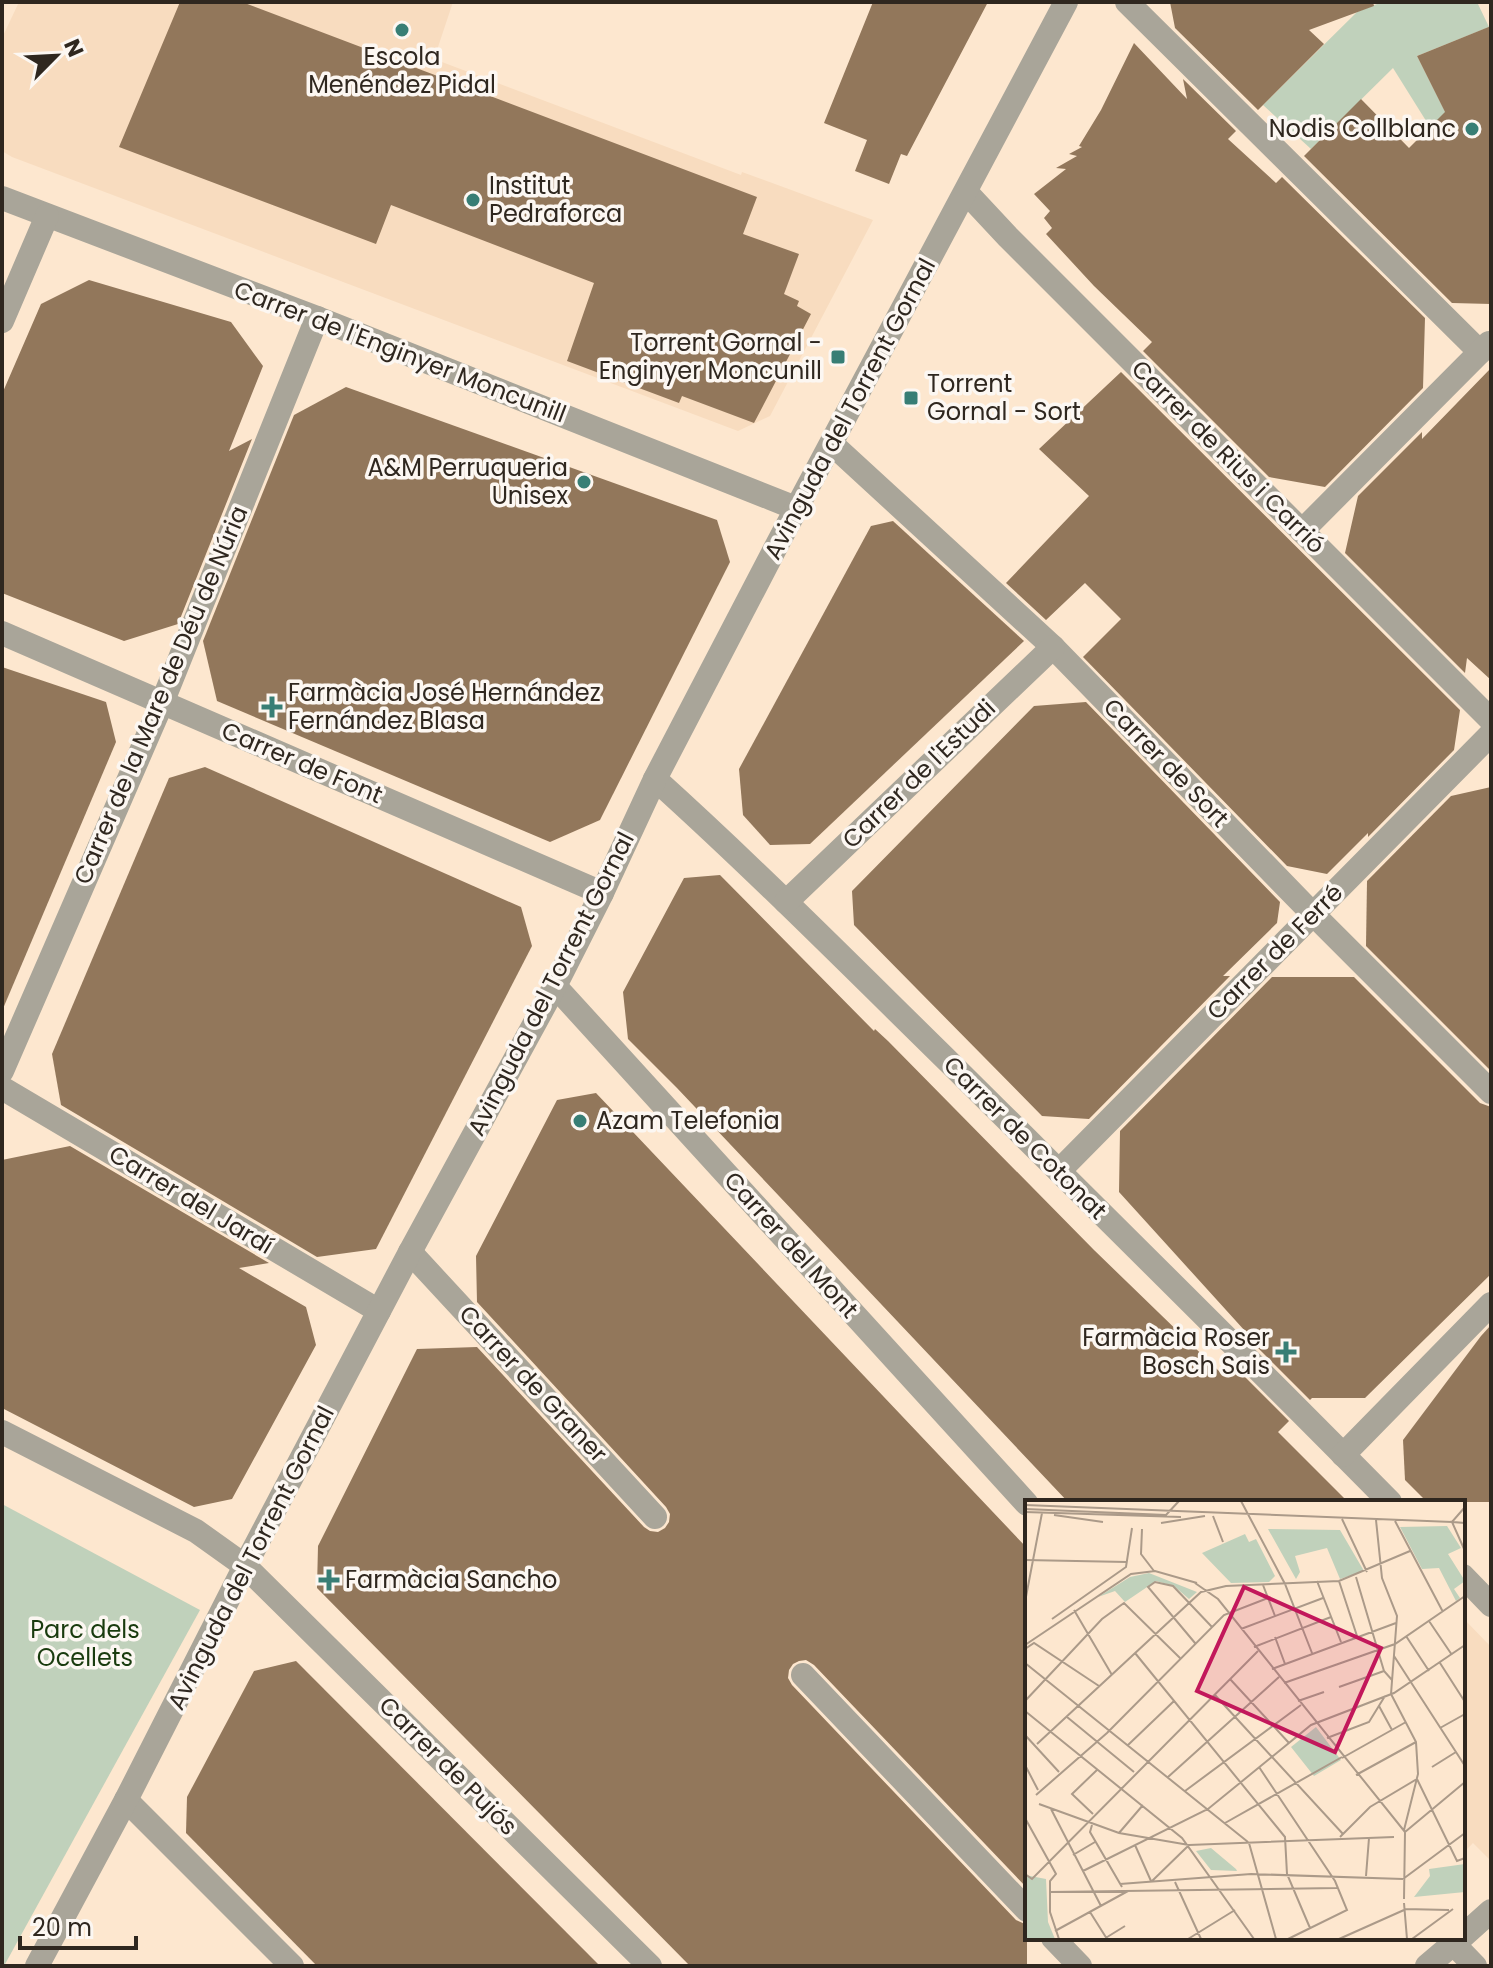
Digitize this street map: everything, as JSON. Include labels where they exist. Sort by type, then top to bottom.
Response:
[{"type":"street","name":"Avinguda del Torrent Gornal","points":[[37,1966],[410,1252],[555,986],[655,779],[1066,2]]},
{"type":"street","points":[[1127,2],[1486,346],[1302,531]]},
{"type":"street","name":"Carrer de Rius i Carrió","points":[[966,192],[1491,720]]},
{"type":"street","name":"Carrer de l'Enginyer Moncunill","points":[[2,198],[317,318],[798,509]]},
{"type":"street","points":[[2,321],[47,216]]},
{"type":"street","name":"Carrer de la Mare de Déu de Núria","points":[[2,1071],[162,703],[317,318]]},
{"type":"street","name":"Carrer de Sort","points":[[832,444],[1053,647],[1491,1092]]},
{"type":"street","name":"Carrer de Font","points":[[2,633],[602,893]]},
{"type":"street","name":"Carrer de l'Estudi","points":[[786,902],[1053,647]]},
{"type":"street","name":"Carrer de Ferré","points":[[1059,1171],[1491,734]]},
{"type":"street","name":"Carrer de Cotonat","points":[[655,779],[786,902],[1388,1500]]},
{"type":"street","name":"Carrer del Mont","points":[[555,986],[1025,1502]]},
{"type":"street","name":"Carrer del Jardí","points":[[2,1088],[379,1311]]},
{"type":"street","name":"Carrer de Graner","points":[[410,1252],[655,1517]]},
{"type":"street","points":[[1343,1455],[1491,1304]]},
{"type":"street","name":"Carrer de Pujós","points":[[2,1432],[196,1531],[245,1566],[650,1966]]},
{"type":"street","points":[[1465,1578],[1491,1605]]},
{"type":"street","points":[[803,1675],[1025,1908]]},
{"type":"street","points":[[126,1800],[292,1966]]},
{"type":"street","points":[[1465,1932],[1491,1911]]},
{"type":"street","points":[[1055,1940],[1080,1966]]},
{"type":"street","points":[[1427,1966],[1455,1940]]},
{"type":"street","points":[[1457,1940],[1475,1966]]},
{"type":"shaded area","name":"Institut Pedraforca","points":[[19,2],[453,2],[434,59],[741,175],[742,172],[873,220],[770,416],[738,431],[12,157],[2,151],[2,38]]},
{"type":"shaded area","points":[[1465,1620],[1491,1647],[1491,1861],[1473,1843],[1465,1851]]},
{"type":"green space","points":[[1382,2],[1477,2],[1489,27],[1417,56],[1491,203],[1448,156],[1393,68],[1311,149],[1263,105],[1357,12]]},
{"type":"green space","name":"Parc dels Ocellets","points":[[2,1504],[200,1610],[4,1966],[2,1966]]},
{"type":"building","name":"Institut Pedraforca","points":[[180,2],[242,2],[757,197],[743,234],[799,254],[784,294],[799,301],[797,306],[811,314],[754,423],[682,396],[679,403],[567,361],[594,283],[391,205],[376,244],[119,147]]},
{"type":"building","points":[[873,2],[988,2],[907,156],[901,154],[889,184],[855,171],[867,140],[824,123]]},
{"type":"building","points":[[1170,2],[1373,2],[1374,6],[1309,30],[1324,44],[1258,110],[1175,28]]},
{"type":"building","points":[[1491,26],[1491,304],[1452,303],[1304,156],[1361,99],[1409,148],[1445,112],[1417,56]]},
{"type":"building","points":[[1134,43],[1187,99],[1183,79],[1236,131],[1228,139],[1276,183],[1282,177],[1425,318],[1423,388],[1325,487],[1269,477],[1143,351],[1152,342],[1046,234],[1052,228],[1044,218],[1050,211],[1034,194],[1066,169],[1056,168],[1077,156],[1069,154],[1082,147],[1079,146],[1101,110]]},
{"type":"building","points":[[89,280],[231,322],[263,366],[229,451],[252,439],[178,624],[124,641],[2,593],[2,394],[41,304]]},
{"type":"building","points":[[1491,368],[1491,680],[1467,658],[1465,673],[1345,553],[1358,496],[1422,432],[1422,439]]},
{"type":"building","points":[[1121,372],[1460,710],[1454,750],[1327,874],[1287,866],[1083,657],[1121,619],[1085,583],[1046,620],[1006,583],[1089,496],[1039,449]]},
{"type":"building","points":[[346,387],[717,520],[730,562],[600,820],[550,842],[217,701],[203,641],[294,415]]},
{"type":"building","points":[[893,521],[1024,641],[810,844],[770,845],[743,815],[739,769],[871,526]]},
{"type":"building","points":[[2,667],[106,702],[116,742],[2,1011]]},
{"type":"building","points":[[1086,702],[1280,902],[1277,923],[1223,976],[1230,976],[1089,1119],[1042,1116],[854,925],[852,891],[1034,706]]},
{"type":"building","points":[[205,767],[521,907],[532,946],[376,1249],[317,1257],[61,1105],[52,1054],[169,778]]},
{"type":"building","points":[[1491,787],[1491,1071],[1366,946],[1367,881],[1451,796]]},
{"type":"building","points":[[720,875],[1222,1374],[1232,1364],[1289,1421],[1278,1432],[1346,1500],[1066,1500],[628,1039],[623,992],[684,878]]},
{"type":"building","points":[[1272,977],[1354,977],[1480,1103],[1491,1107],[1491,1274],[1365,1398],[1310,1400],[1253,1343],[1119,1192],[1120,1131]]},
{"type":"building","points":[[596,1093],[1025,1546],[1025,1886],[814,1665],[806,1660],[793,1664],[788,1678],[1016,1920],[1025,1924],[1027,1966],[690,1966],[317,1588],[318,1546],[417,1349],[477,1347],[644,1527],[658,1532],[669,1522],[670,1514],[666,1507],[477,1302],[476,1256],[557,1100]]},
{"type":"building","points":[[70,1146],[269,1263],[239,1268],[306,1307],[316,1345],[232,1499],[194,1507],[2,1408],[2,1160]]},
{"type":"building","points":[[1491,1325],[1491,1502],[1425,1500],[1405,1480],[1403,1440]]},
{"type":"building","points":[[296,1661],[600,1966],[317,1966],[186,1833],[187,1797],[254,1671]]},
{"type":"place","name":"Escola Menéndez Pidal","points":[[402,30]]},
{"type":"place","name":"Nodis Collblanc","points":[[1472,129]]},
{"type":"place","name":"Institut Pedraforca","points":[[473,200]]},
{"type":"place","name":"Torrent Gornal - Enginyer Moncunill","points":[[838,357]]},
{"type":"place","name":"Torrent Gornal - Sort","points":[[911,398]]},
{"type":"place","name":"A&M Perruqueria Unisex","points":[[584,482]]},
{"type":"place","name":"Farmàcia José Hernández Fernández Blasa","points":[[272,707]]},
{"type":"place","name":"Azam Telefonia","points":[[580,1121]]},
{"type":"place","name":"Farmàcia Roser Bosch Sais","points":[[1286,1352]]},
{"type":"place","name":"Farmàcia Sancho","points":[[329,1580]]}]
